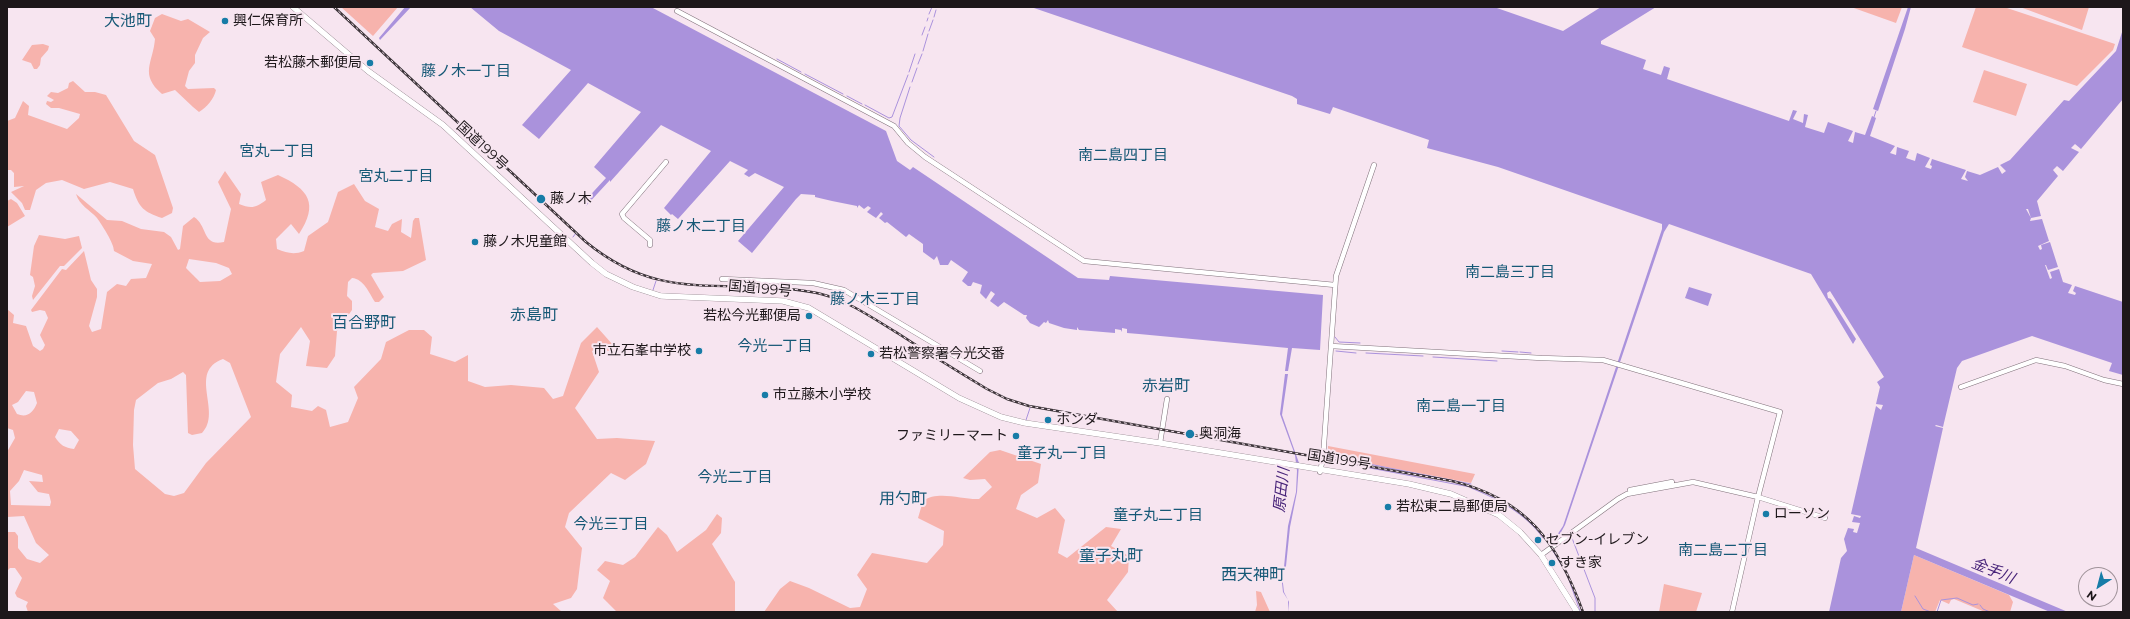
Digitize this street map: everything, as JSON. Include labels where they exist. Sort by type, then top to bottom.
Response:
[{"type":"highway","name":"国道199号","points":[[288,7],[377,82],[440,127],[588,264],[604,276],[632,290],[675,300],[773,303],[808,311],[972,408],[1003,420],[1024,425],[1409,484],[1451,494],[1499,515],[1520,532],[1541,555],[1577,612]]},
{"type":"highway","name":"国道199号","points":[[293,7],[368,72],[443,125],[592,263],[621,283],[645,291],[675,297],[773,300],[800,304],[823,315],[959,398],[988,412],[1024,423],[1160,443],[1320,471],[1428,491],[1449,498],[1497,518],[1518,534],[1539,558],[1573,612]]},
{"type":"street","points":[[677,11],[894,126],[908,144],[925,157],[1084,261],[1335,285]]},
{"type":"street","points":[[650,245],[650,240],[624,218],[622,214],[666,162]]},
{"type":"street","points":[[1320,471],[1323,458],[1336,276],[1374,165]]},
{"type":"street","points":[[722,279],[813,283],[844,290],[980,371]]},
{"type":"street","points":[[1330,346],[1541,358],[1579,358],[1618,363],[1780,412],[1758,497],[1732,612]]},
{"type":"street","points":[[1962,386],[2036,360],[2065,366],[2104,380],[2123,384]]},
{"type":"street","points":[[1160,443],[1167,399]]},
{"type":"street","points":[[1541,555],[1616,496],[1626,491],[1685,480],[1711,482],[1730,490],[1758,497],[1825,518]]},
{"type":"shaded area","points":[[341,7],[398,7],[373,36]]},
{"type":"shaded area","points":[[405,7],[411,7],[380,40],[379,38]]},
{"type":"shaded area","points":[[470,7],[651,7],[886,131],[897,161],[910,170],[913,167],[1078,278],[1109,280],[1110,276],[1323,295],[1320,350],[1292,348],[1288,371],[1285,371],[1288,348],[1127,333],[1127,329],[1122,328],[1122,332],[1121,330],[1115,329],[1115,333],[1079,330],[1077,327],[1077,330],[1064,328],[1049,323],[1048,320],[1039,327],[1030,323],[1026,318],[1027,315],[1024,315],[1004,302],[998,307],[990,301],[995,294],[991,291],[986,299],[980,293],[982,285],[973,282],[971,286],[968,286],[962,281],[968,272],[951,260],[948,265],[940,265],[937,256],[934,260],[923,252],[923,244],[909,234],[906,237],[887,222],[885,223],[879,218],[883,214],[881,212],[876,218],[867,212],[871,208],[868,206],[864,209],[859,205],[857,208],[857,206],[815,197],[815,195],[801,194],[752,253],[738,241],[784,187],[755,173],[749,177],[744,174],[748,170],[730,161],[678,219],[664,208],[711,151],[661,125],[610,182],[610,180],[586,206],[583,203],[606,178],[594,167],[641,112],[588,83],[539,139],[522,125],[571,70],[499,31]]},
{"type":"shaded area","points":[[1031,7],[1494,7],[1563,31],[1601,7],[1656,7],[1601,41],[1601,44],[1646,60],[1643,69],[1661,75],[1664,66],[1670,68],[1667,79],[1789,121],[1793,110],[1797,111],[1793,119],[1803,123],[1804,114],[1808,115],[1805,127],[1824,133],[1828,122],[1853,131],[1848,141],[1853,143],[1855,132],[1865,135],[1872,116],[1876,118],[1870,136],[1895,146],[1890,153],[1896,155],[1897,147],[1909,151],[1906,158],[1915,161],[1917,153],[1930,158],[1925,167],[1931,169],[1932,166],[1930,165],[1932,159],[1966,170],[1961,179],[1968,181],[1965,177],[1967,171],[1980,175],[1998,167],[2002,174],[2006,171],[2000,165],[2010,160],[2064,100],[2069,101],[2116,51],[2123,29],[2123,99],[2081,149],[2075,144],[2071,148],[2079,152],[2063,171],[2057,166],[2053,170],[2058,176],[2037,201],[2041,216],[2031,218],[2030,221],[2042,219],[2049,241],[2038,246],[2040,250],[2042,249],[2041,245],[2050,242],[2058,267],[2048,270],[2045,265],[2050,279],[2052,278],[2050,272],[2059,269],[2063,282],[2072,285],[2068,293],[2075,295],[2076,293],[2073,291],[2075,286],[2123,302],[2123,375],[2109,371],[2112,363],[2032,336],[1962,361],[1957,368],[1943,427],[1935,426],[1943,428],[1916,548],[2068,612],[2050,612],[1914,555],[1901,612],[1829,612],[1841,558],[1847,551],[1844,539],[1848,528],[1854,529],[1853,532],[1857,533],[1860,523],[1852,522],[1854,516],[1860,518],[1861,516],[1851,514],[1876,406],[1881,410],[1883,405],[1876,404],[1880,387],[1877,382],[1884,377],[1830,291],[1827,293],[1828,298],[1831,299],[1856,339],[1853,344],[1811,274],[1669,224],[1664,232],[1565,525],[1560,534],[1557,535],[1563,526],[1662,229],[1662,224],[1498,167],[1427,148],[1429,140],[1333,107],[1330,114],[1297,104],[1297,99],[1292,96]]},
{"type":"shaded area","points":[[1851,7],[1902,7],[1896,23]]},
{"type":"shaded area","points":[[1908,7],[1911,7],[1905,29],[1878,111],[1873,109]]},
{"type":"shaded area","points":[[1976,7],[2004,7],[2115,44],[2113,50],[2077,86],[1962,47]]},
{"type":"shaded area","points":[[2020,7],[2089,7],[2082,30]]},
{"type":"shaded area","points":[[162,14],[181,21],[188,19],[210,32],[203,38],[195,55],[195,63],[189,71],[185,86],[188,89],[214,88],[216,90],[214,97],[205,108],[199,112],[175,90],[162,94],[151,80],[149,68],[155,39],[150,31],[155,18]]},
{"type":"shaded area","points":[[43,44],[49,46],[48,50],[41,58],[40,65],[37,69],[34,69],[31,63],[22,60],[32,45]]},
{"type":"shaded area","points":[[1984,70],[2027,84],[2016,116],[1973,102]]},
{"type":"shaded area","points":[[73,81],[85,92],[95,92],[106,95],[134,141],[155,155],[173,208],[172,213],[162,218],[151,214],[140,205],[133,189],[110,182],[84,189],[62,180],[46,183],[36,190],[30,210],[25,210],[22,203],[11,192],[24,186],[14,187],[14,173],[11,170],[7,170],[7,121],[15,118],[23,101],[29,106],[28,115],[67,129],[79,118],[80,114],[59,108],[51,108],[46,104],[47,101],[51,102],[54,100],[47,96],[51,92],[58,93],[68,88],[69,83]]},
{"type":"shaded area","points":[[225,171],[241,194],[239,204],[247,207],[259,205],[266,200],[261,182],[278,175],[289,180],[304,192],[308,198],[309,214],[299,234],[291,224],[276,239],[277,249],[287,252],[297,253],[304,251],[308,236],[328,222],[338,192],[354,184],[365,201],[379,209],[375,227],[388,231],[392,224],[402,219],[401,232],[411,238],[413,221],[415,218],[419,218],[426,260],[403,271],[373,273],[371,275],[384,297],[379,302],[375,302],[366,287],[360,281],[352,278],[348,282],[347,296],[352,301],[352,310],[337,331],[335,356],[327,368],[306,366],[310,341],[301,327],[280,354],[276,382],[292,395],[291,407],[312,411],[318,406],[326,410],[330,427],[348,422],[358,398],[354,387],[381,359],[386,342],[409,330],[424,330],[432,337],[430,354],[455,362],[468,355],[468,381],[485,387],[511,385],[544,388],[553,399],[563,396],[581,343],[597,327],[613,345],[609,351],[596,349],[592,351],[599,372],[575,408],[597,439],[617,438],[655,441],[646,464],[625,480],[611,473],[569,513],[565,527],[582,548],[577,589],[571,598],[553,604],[562,612],[28,612],[26,606],[28,602],[17,597],[15,593],[22,578],[15,568],[10,568],[7,571],[7,532],[15,532],[18,536],[18,548],[27,559],[40,563],[49,555],[36,543],[24,516],[7,517],[7,452],[15,438],[13,430],[7,428],[7,309],[14,315],[13,323],[26,326],[33,346],[40,351],[43,349],[45,345],[40,335],[48,318],[45,311],[40,310],[32,312],[31,310],[62,269],[66,270],[84,251],[91,280],[97,289],[97,297],[89,326],[92,332],[101,329],[107,292],[117,284],[126,286],[131,279],[146,278],[152,264],[133,261],[114,251],[110,239],[102,225],[77,198],[76,194],[107,220],[122,221],[141,229],[164,232],[171,237],[178,250],[180,249],[183,226],[194,217],[202,225],[209,239],[217,243],[224,242],[231,209],[218,182]],"holes":[[[189,259],[216,263],[229,268],[232,274],[220,281],[200,282],[186,268]],[[223,359],[230,363],[251,417],[206,463],[184,493],[174,496],[165,494],[135,469],[133,445],[134,410],[136,400],[158,383],[171,379],[183,372],[186,375],[188,433],[192,435],[202,433],[207,424],[209,414],[206,383],[207,373],[213,365]],[[26,391],[34,392],[37,403],[32,412],[27,415],[21,415],[17,414],[12,405],[18,402]],[[59,429],[71,431],[79,440],[74,449],[63,446],[55,437]],[[24,470],[42,475],[43,482],[29,481],[38,492],[49,494],[51,502],[50,506],[11,505],[10,491],[19,481]]]},
{"type":"shaded area","points":[[11,199],[17,203],[25,216],[7,227],[7,201]]},
{"type":"shaded area","points":[[39,235],[65,239],[79,236],[82,248],[64,266],[60,266],[33,300],[32,296],[35,286],[33,277],[30,275],[34,246]]},
{"type":"shaded area","points":[[1689,287],[1712,294],[1708,306],[1685,298]]},
{"type":"shaded area","points":[[1285,374],[1288,374],[1282,415],[1299,463],[1297,492],[1290,527],[1286,566],[1282,575],[1284,592],[1288,600],[1283,592],[1281,574],[1284,567],[1288,526],[1296,492],[1297,471],[1295,455],[1280,414]]},
{"type":"shaded area","points":[[1328,446],[1475,474],[1471,483],[1328,456]]},
{"type":"shaded area","points":[[1000,450],[1041,464],[1038,483],[1021,495],[1016,509],[1037,518],[1055,508],[1065,520],[1058,553],[1067,558],[1106,527],[1121,529],[1111,546],[1129,556],[1128,572],[1107,600],[1118,612],[764,612],[780,589],[790,581],[809,588],[850,608],[860,607],[867,589],[857,575],[872,553],[927,563],[943,545],[944,531],[918,518],[923,501],[936,496],[979,499],[992,487],[985,479],[970,480],[963,478],[990,452]]},
{"type":"shaded area","points":[[717,514],[722,518],[721,533],[712,544],[735,582],[735,612],[617,612],[603,598],[610,581],[597,570],[605,561],[623,565],[635,557],[658,527],[667,535],[677,552],[706,530]]},
{"type":"shaded area","points":[[1914,555],[2009,595],[2013,602],[2010,612],[1985,612],[1954,599],[1951,600],[1949,604],[1940,600],[1935,612],[1901,612]]},
{"type":"shaded area","points":[[1664,584],[1702,593],[1696,612],[1659,612]]},
{"type":"shaded area","points":[[1256,591],[1261,592],[1270,612],[1255,612],[1257,605]]},
{"type":"waterway","points":[[929,14],[932,7]]},
{"type":"waterway","points":[[934,17],[936,10]]},
{"type":"waterway","points":[[929,31],[933,20]]},
{"type":"waterway","points":[[922,35],[925,27]]},
{"type":"waterway","points":[[923,51],[928,34]]},
{"type":"waterway","points":[[909,72],[915,54]]},
{"type":"waterway","points":[[918,64],[922,54]]},
{"type":"waterway","points":[[777,59],[801,72]]},
{"type":"waterway","points":[[912,82],[917,68]]},
{"type":"waterway","points":[[805,74],[843,94]]},
{"type":"waterway","points":[[865,105],[889,118],[892,117],[908,75]]},
{"type":"waterway","points":[[910,87],[900,118],[899,126],[911,140],[934,157]]},
{"type":"waterway","points":[[847,96],[862,104]]},
{"type":"waterway","points":[[1874,117],[1876,111]]},
{"type":"waterway","points":[[573,237],[576,233]]},
{"type":"waterway","points":[[653,290],[656,281]]},
{"type":"waterway","points":[[1335,337],[1339,342],[1360,343]]},
{"type":"waterway","points":[[1336,351],[1356,353]]},
{"type":"waterway","points":[[1502,351],[1518,352]]},
{"type":"waterway","points":[[1520,352],[1531,353]]},
{"type":"waterway","points":[[1366,353],[1423,356]]},
{"type":"waterway","points":[[1433,357],[1497,361]]},
{"type":"waterway","points":[[1026,420],[1030,408]]},
{"type":"waterway","points":[[1328,456],[1471,484]]},
{"type":"waterway","points":[[1328,460],[1470,487]]},
{"type":"waterway","points":[[1471,488],[1501,502],[1519,514],[1528,521],[1543,538]]},
{"type":"waterway","points":[[1572,538],[1595,598],[1595,612]]},
{"type":"waterway","points":[[1553,551],[1567,574],[1580,611]]},
{"type":"waterway","points":[[1915,596],[1923,609],[1931,612]]},
{"type":"waterway","points":[[1937,612],[1941,600],[1957,598],[1973,605],[1978,604]]},
{"type":"waterway","points":[[1980,605],[1983,609],[1990,612]]},
{"type":"railway","points":[[334,7],[586,242],[608,258],[628,269],[648,277],[690,285],[791,289],[814,292],[831,297],[871,317],[987,389],[1007,399],[1029,406],[1452,481],[1478,489],[1501,499],[1520,512],[1536,527],[1563,565],[1583,612]]},
{"type":"place","name":"興仁保育所","points":[[225,21]]},
{"type":"place","name":"若松藤木郵便局","points":[[370,63]]},
{"type":"place","name":"藤ノ木","points":[[541,199]]},
{"type":"place","name":"藤ノ木児童館","points":[[475,242]]},
{"type":"place","name":"若松今光郵便局","points":[[809,316]]},
{"type":"place","name":"市立石峯中学校","points":[[699,351]]},
{"type":"place","name":"若松警察署今光交番","points":[[871,354]]},
{"type":"place","name":"市立藤木小学校","points":[[765,395]]},
{"type":"place","name":"ホンダ","points":[[1048,420]]},
{"type":"place","name":"奥洞海","points":[[1190,434]]},
{"type":"place","name":"ファミリーマート","points":[[1016,436]]},
{"type":"place","name":"若松東二島郵便局","points":[[1388,507]]},
{"type":"place","name":"ローソン","points":[[1766,514]]},
{"type":"place","name":"セブン-イレブン","points":[[1538,540]]},
{"type":"place","name":"すき家","points":[[1552,563]]},
{"type":"district","name":"大池町","points":[[128,21]]},
{"type":"district","name":"藤ノ木一丁目","points":[[466,72]]},
{"type":"district","name":"宮丸一丁目","points":[[277,152]]},
{"type":"district","name":"南二島四丁目","points":[[1123,156]]},
{"type":"district","name":"宮丸二丁目","points":[[396,177]]},
{"type":"district","name":"藤ノ木二丁目","points":[[701,227]]},
{"type":"district","name":"南二島三丁目","points":[[1510,273]]},
{"type":"district","name":"藤ノ木三丁目","points":[[875,300]]},
{"type":"district","name":"赤島町","points":[[534,315]]},
{"type":"district","name":"百合野町","points":[[364,323]]},
{"type":"district","name":"今光一丁目","points":[[775,347]]},
{"type":"district","name":"赤岩町","points":[[1166,386]]},
{"type":"district","name":"南二島一丁目","points":[[1461,407]]},
{"type":"district","name":"童子丸一丁目","points":[[1062,454]]},
{"type":"district","name":"今光二丁目","points":[[735,478]]},
{"type":"district","name":"用勺町","points":[[903,499]]},
{"type":"district","name":"童子丸二丁目","points":[[1158,516]]},
{"type":"district","name":"今光三丁目","points":[[611,525]]},
{"type":"district","name":"南二島二丁目","points":[[1723,551]]},
{"type":"district","name":"童子丸町","points":[[1111,556]]},
{"type":"district","name":"西天神町","points":[[1253,575]]},
{"type":"water label","name":"原田川","points":[[1282,490]]},
{"type":"water label","name":"金手川","points":[[1993,571]]}]
